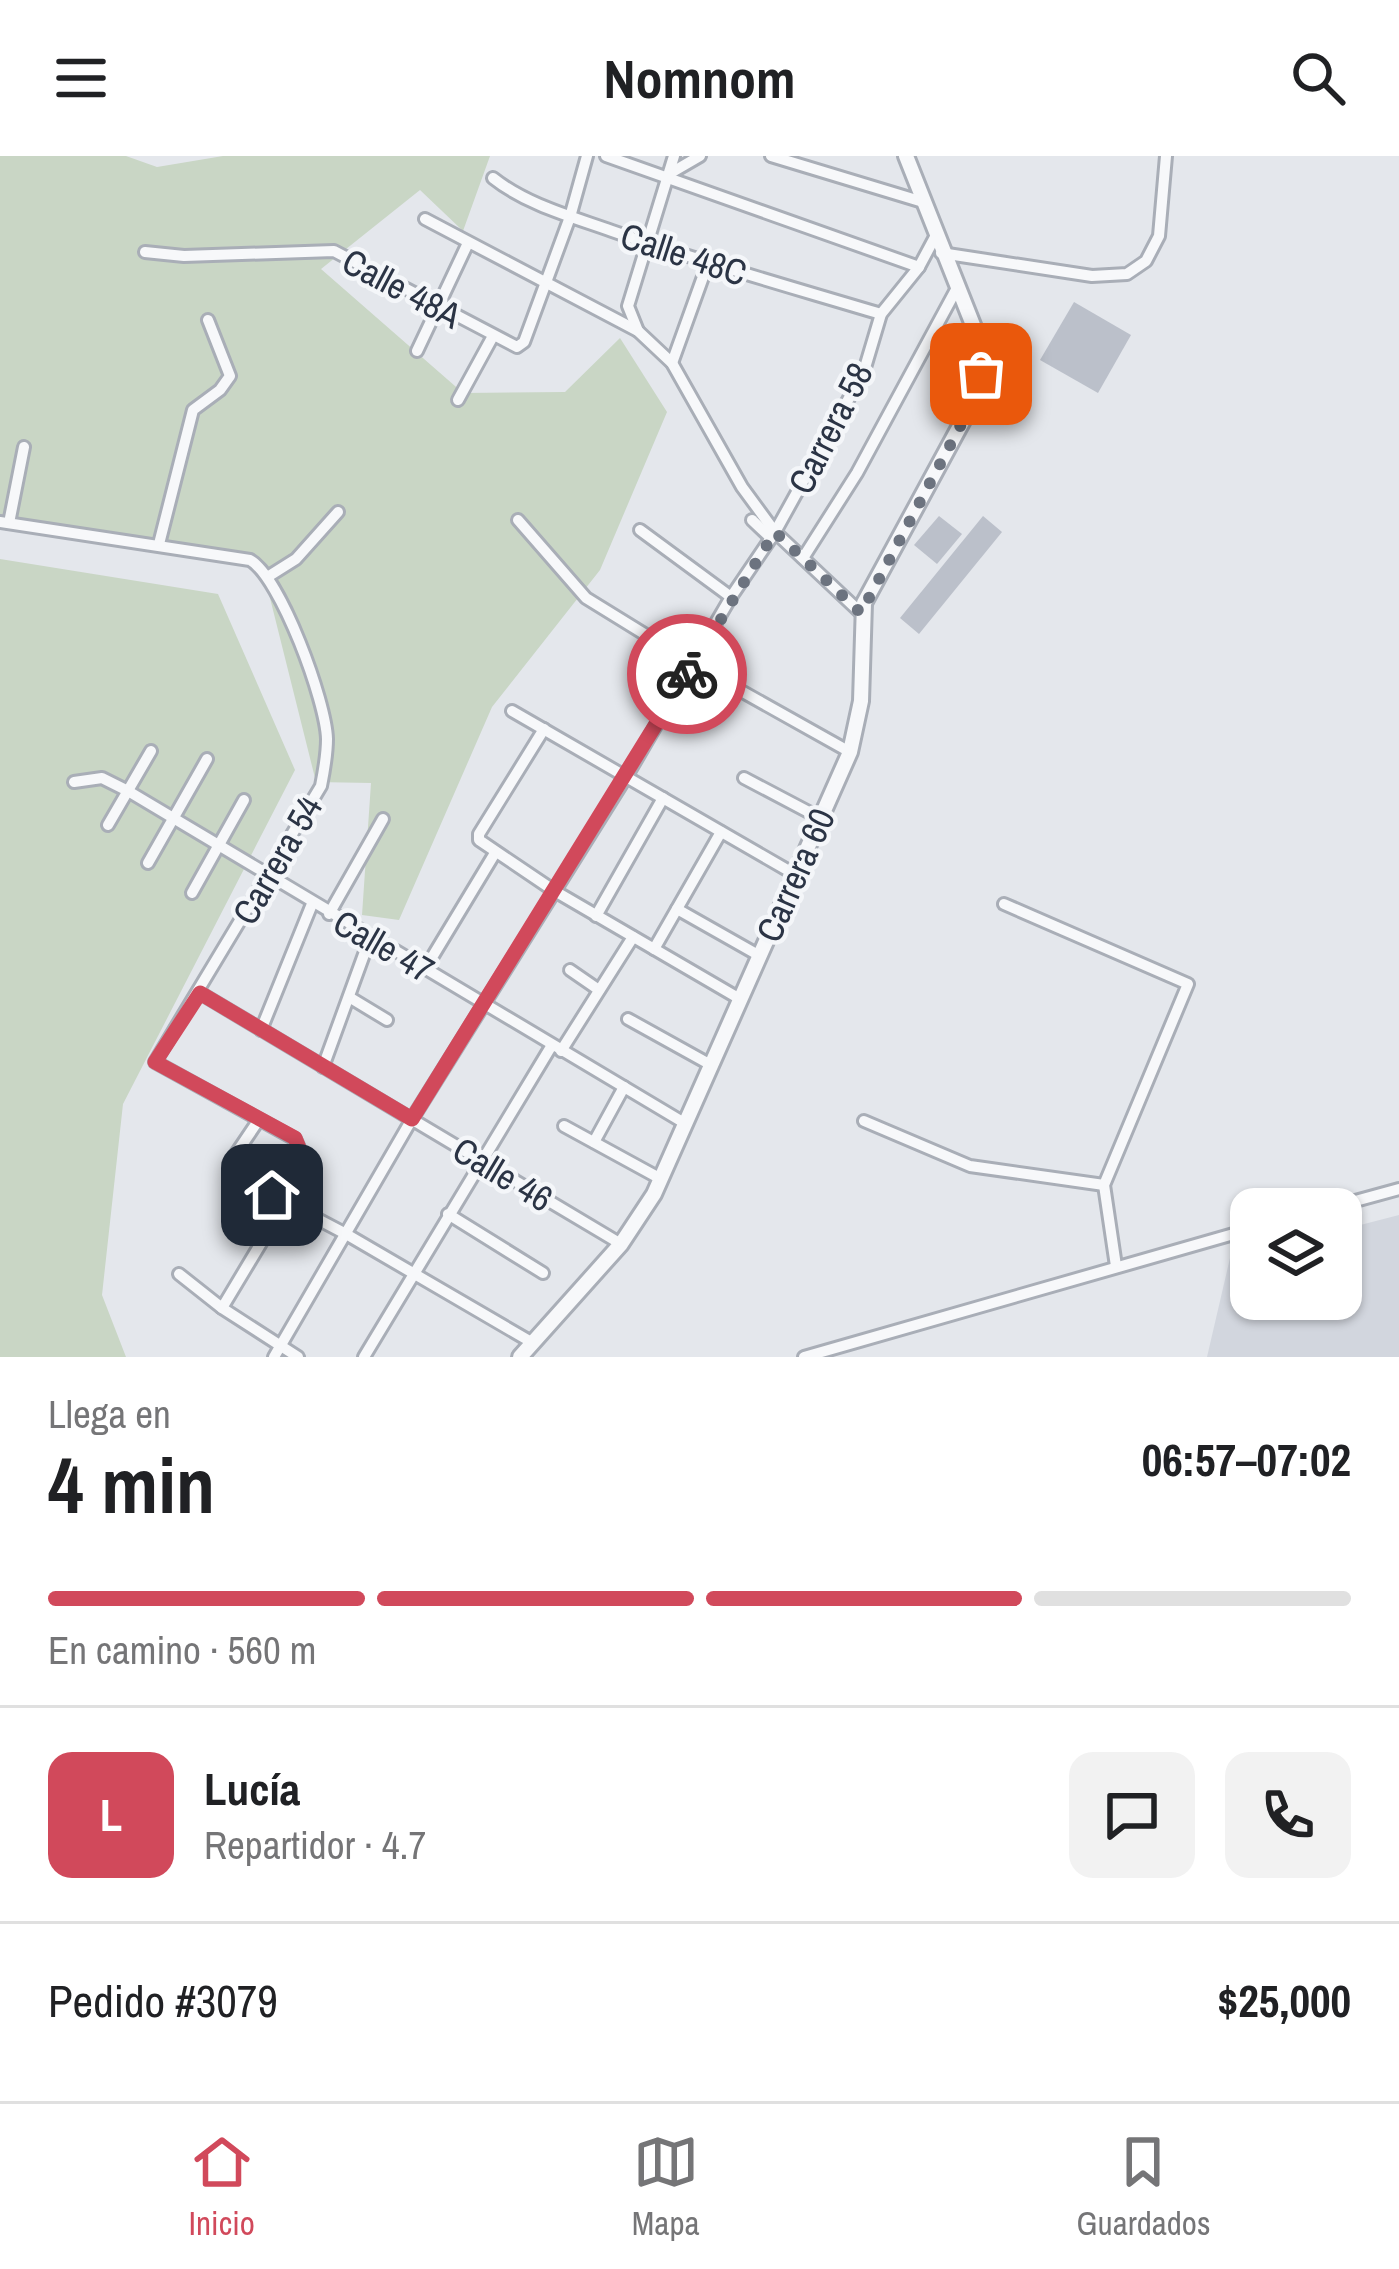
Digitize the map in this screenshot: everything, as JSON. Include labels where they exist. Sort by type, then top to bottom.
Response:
[{"type":"street","points":[[546,280],[587,156]]},
{"type":"street","points":[[606,156],[919,267]]},
{"type":"street","points":[[638,332],[628,306],[674,156]]},
{"type":"street","points":[[668,176],[700,156]]},
{"type":"street","points":[[771,156],[801,160],[923,202]]},
{"type":"street","points":[[803,558],[856,473],[957,288],[906,156]]},
{"type":"street","points":[[938,245],[1091,276],[1127,274],[1146,260],[1159,236],[1166,156]]},
{"type":"street","name":"Calle 48C","points":[[494,178],[508,190],[570,217],[881,314]]},
{"type":"street","points":[[424,219],[638,332],[672,363],[773,535]]},
{"type":"street","points":[[417,351],[468,243]]},
{"type":"street","name":"Carrera 58","points":[[277,1351],[412,1119],[773,535],[864,370],[881,314],[938,245]]},
{"type":"street","name":"Calle 48A","points":[[145,252],[184,256],[334,250],[511,347],[524,343],[546,280]]},
{"type":"street","points":[[672,363],[708,263]]},
{"type":"street","name":"Carrera 60","points":[[520,1357],[638,1222],[850,752],[861,700],[861,613],[973,402],[981,356],[957,288]]},
{"type":"street","points":[[159,544],[194,410],[230,376],[208,320]]},
{"type":"street","points":[[458,400],[493,336]]},
{"type":"street","points":[[24,447],[4,522],[236,556],[261,566],[269,576],[296,560],[338,512]]},
{"type":"street","points":[[518,520],[586,598],[850,752]]},
{"type":"street","points":[[752,520],[803,558],[861,613]]},
{"type":"street","points":[[640,530],[731,597]]},
{"type":"street","name":"Carrera 54","points":[[258,1121],[155,1062],[321,786],[327,738],[298,638],[269,576]]},
{"type":"street","points":[[512,711],[796,875]]},
{"type":"street","points":[[544,729],[479,840],[596,916],[740,1000]]},
{"type":"street","points":[[108,825],[152,751]]},
{"type":"street","points":[[148,863],[207,759]]},
{"type":"street","points":[[74,782],[102,778],[128,791]]},
{"type":"street","points":[[744,778],[820,818]]},
{"type":"street","name":"Calle 47","points":[[128,791],[686,1124]]},
{"type":"street","points":[[596,916],[663,798]]},
{"type":"street","points":[[192,893],[244,800]]},
{"type":"street","points":[[329,914],[383,819]]},
{"type":"street","points":[[654,949],[721,832]]},
{"type":"street","points":[[425,968],[495,853]]},
{"type":"street","points":[[261,1030],[312,904]]},
{"type":"street","points":[[1004,904],[1188,984],[1103,1185],[1116,1266]]},
{"type":"street","points":[[677,909],[760,956]]},
{"type":"street","points":[[364,1357],[481,1162],[633,937]]},
{"type":"street","points":[[323,1067],[370,938]]},
{"type":"street","points":[[570,970],[599,990]]},
{"type":"street","name":"Calle 46","points":[[200,993],[621,1244]]},
{"type":"street","points":[[349,998],[387,1020]]},
{"type":"street","points":[[628,1019],[711,1065]]},
{"type":"street","points":[[594,1142],[624,1087]]},
{"type":"street","points":[[272,1195],[299,1148],[295,1138],[258,1121],[230,1173],[414,1272],[533,1343]]},
{"type":"street","points":[[864,1121],[970,1166],[1103,1185]]},
{"type":"street","points":[[564,1126],[661,1179]]},
{"type":"street","points":[[1362,1200],[1399,1190]]},
{"type":"street","points":[[222,1308],[285,1203]]},
{"type":"street","points":[[448,1214],[543,1273]]},
{"type":"street","points":[[804,1357],[1230,1235]]},
{"type":"street","points":[[179,1274],[277,1351],[298,1357]]},
{"type":"shaded area","points":[[1399,1215],[1399,1357],[1207,1357],[1230,1258],[1230,1320],[1362,1320],[1362,1225]]},
{"type":"green space","points":[[0,156],[126,156],[157,167],[223,156],[490,156],[463,231],[420,190],[321,269],[463,393],[565,392],[620,338],[667,412],[600,570],[492,707],[399,920],[362,915],[371,783],[316,782],[261,562],[0,519]]},
{"type":"green space","points":[[0,559],[218,594],[295,770],[123,1104],[102,1295],[126,1357],[0,1357]]},
{"type":"building","points":[[1074,302],[1131,335],[1098,393],[1040,360]]},
{"type":"building","points":[[939,516],[962,534],[937,564],[914,545]]},
{"type":"building","points":[[983,516],[1002,532],[919,634],[900,618]]},
{"type":"way so far","points":[[687,674],[775,532],[861,613],[973,402],[981,374]]},
{"type":"route","points":[[272,1195],[299,1148],[295,1138],[155,1062],[200,993],[412,1119],[687,674]]}]
